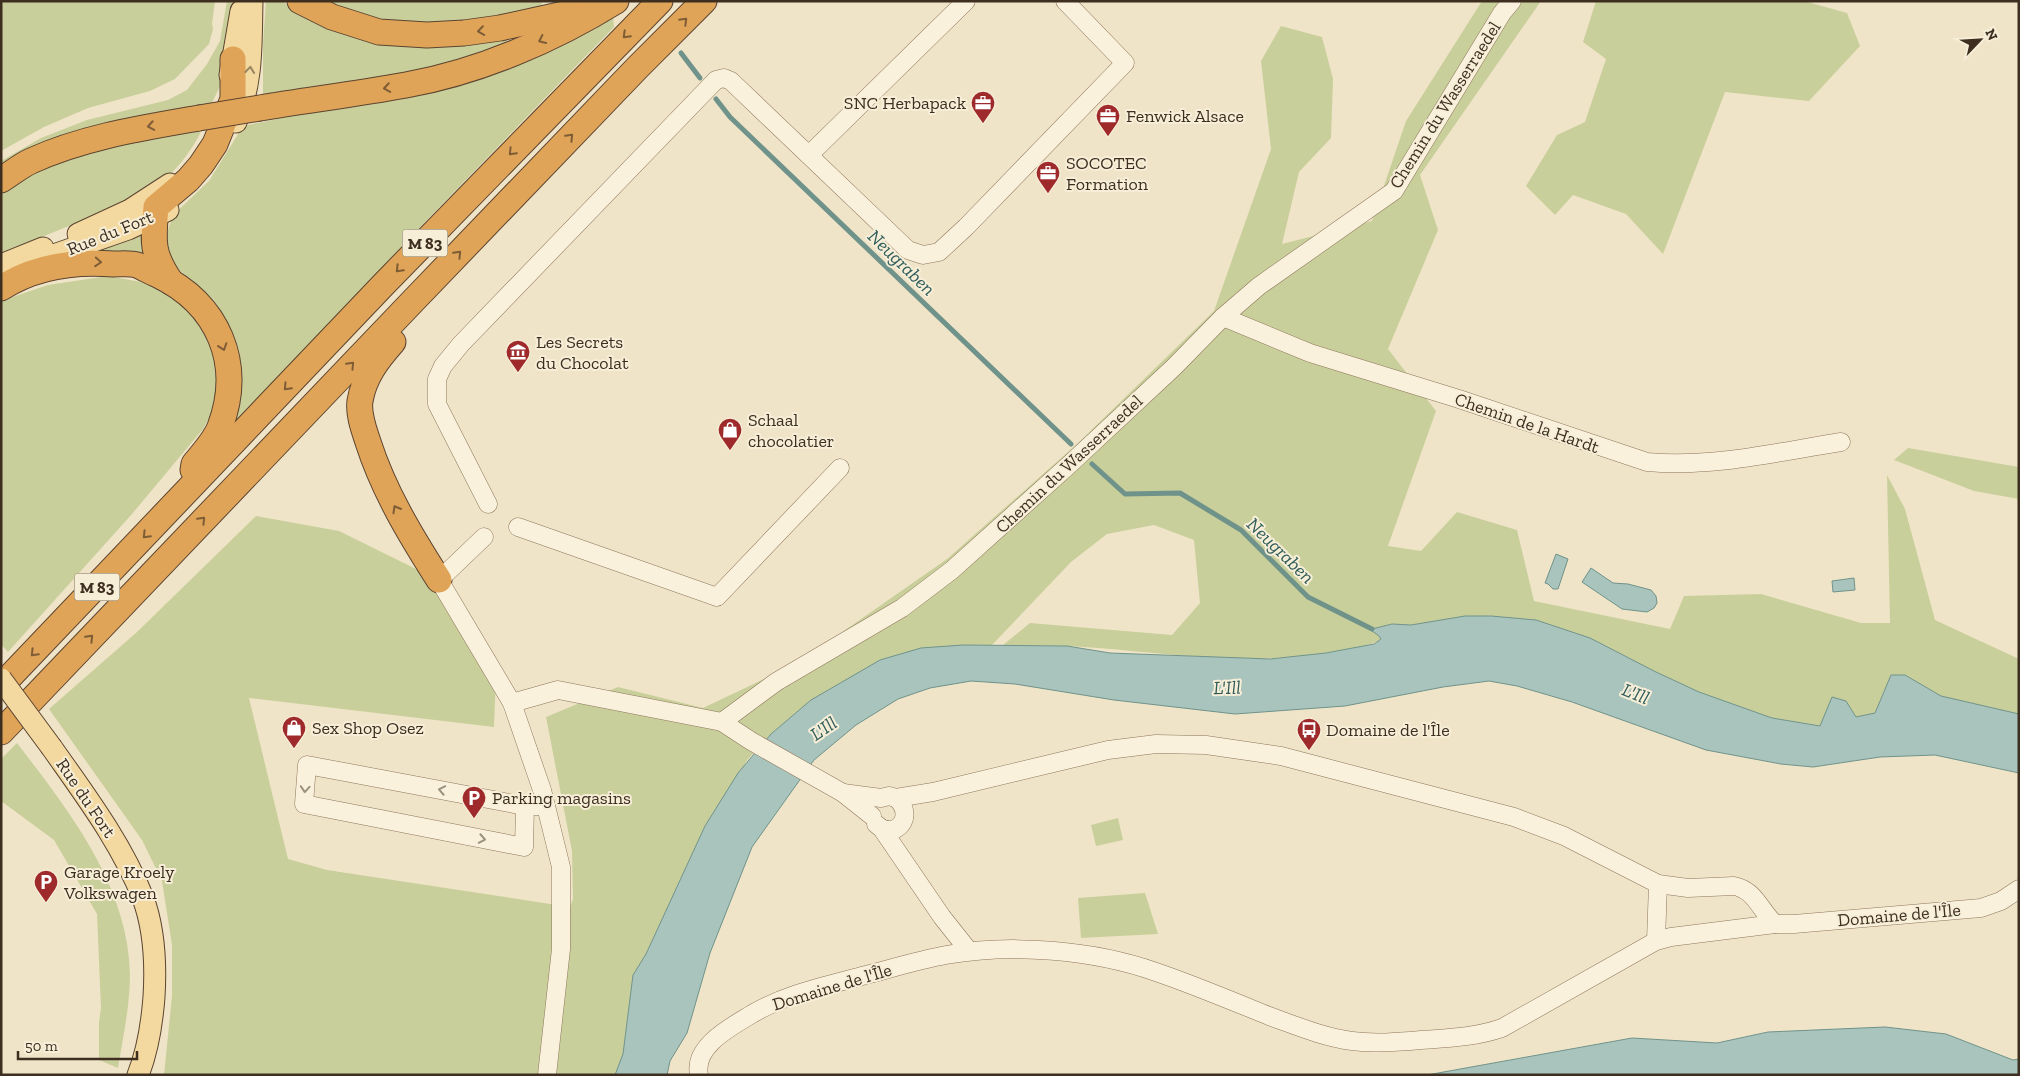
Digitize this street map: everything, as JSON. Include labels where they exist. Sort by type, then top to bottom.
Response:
[{"type":"highway","points":[[300,1],[332,17],[379,32],[427,35],[464,33],[500,28],[564,14],[595,1]]},
{"type":"highway","points":[[1,180],[30,162],[92,140],[140,128],[406,85],[450,75],[536,42],[616,1]]},
{"type":"highway","name":"M 83","points":[[1,686],[390,278],[660,1]]},
{"type":"highway","name":"M 83","points":[[1,732],[630,75],[704,1]]},
{"type":"highway","points":[[171,282],[159,264],[153,241],[156,207],[188,180],[201,166],[216,144],[233,99],[233,59]]},
{"type":"highway","points":[[1,288],[11,282],[54,266],[90,262],[136,265],[171,282],[198,304],[210,317],[219,334],[227,357],[230,383],[220,429],[194,464],[192,487]]},
{"type":"highway","points":[[412,302],[400,334],[379,358],[366,377],[360,403],[363,427],[374,463],[385,488],[439,580]]},
{"type":"main road","name":"Rue du Fort","points":[[1,266],[80,233],[146,201],[171,184],[195,160],[225,100],[242,1]]},
{"type":"main road","name":"Rue du Fort","points":[[1,277],[33,263],[128,229],[156,216],[169,209],[203,179],[227,142],[244,105],[250,71],[252,1]]},
{"type":"main road","name":"Rue du Fort","points":[[1,679],[87,797],[116,845],[143,899],[150,924],[155,980],[153,1011],[146,1056],[138,1075]]},
{"type":"street","points":[[809,155],[966,1]]},
{"type":"street","points":[[488,504],[437,404],[437,379],[443,366],[461,344],[716,80],[724,78],[732,80],[908,250],[923,255],[939,252],[966,227],[1125,63],[1065,1]]},
{"type":"street","name":"Chemin du Wasserraedel","points":[[722,722],[776,682],[902,608],[952,570],[1084,451],[1174,367],[1223,317],[1259,286],[1394,191],[1502,13],[1512,1]]},
{"type":"street","name":"Chemin de la Hardt","points":[[1223,317],[1310,353],[1459,399],[1647,462],[1679,464],[1714,462],[1841,442]]},
{"type":"street","points":[[518,526],[717,597],[840,468]]},
{"type":"street","points":[[484,536],[439,580],[512,703],[542,790],[560,867],[561,950],[547,1075]]},
{"type":"street","points":[[512,703],[558,690],[722,722],[751,741],[843,793],[888,830],[896,809]]},
{"type":"street","points":[[843,793],[896,809],[933,792],[1117,749],[1156,744],[1206,745],[1281,756],[1514,817],[1564,836],[1658,884],[1688,888],[1741,887],[1755,898],[1766,916],[1775,924]]},
{"type":"street","points":[[525,806],[524,847],[304,804],[306,765],[525,806],[546,806]]},
{"type":"street","points":[[896,809],[876,802],[872,809],[877,822],[942,917],[969,951]]},
{"type":"street","points":[[896,809],[904,861]]},
{"type":"street","points":[[1656,941],[1658,884]]},
{"type":"street","name":"Domaine de l'Île","points":[[699,1075],[697,1065],[700,1056],[707,1047],[736,1024],[780,1000],[821,987],[920,961],[969,951],[996,949],[1049,950],[1121,962],[1155,971],[1316,1034],[1369,1043],[1474,1036],[1502,1028],[1656,941],[1671,937],[1775,924],[1981,908],[2001,901],[2019,889]]},
{"type":"green space","points":[[1,1],[215,1],[213,29],[209,44],[175,79],[150,91],[88,108],[44,127],[1,151]]},
{"type":"green space","points":[[227,1],[233,1],[223,80],[211,105],[1,170],[1,161],[41,138],[87,120],[168,100],[187,90],[207,64],[220,41]]},
{"type":"green space","points":[[266,1],[282,1],[307,18],[506,37],[507,44],[441,68],[263,94],[263,44]]},
{"type":"green space","points":[[330,1],[541,1],[543,10],[518,19],[433,23],[389,22],[357,15]]},
{"type":"green space","points":[[1482,1],[1541,1],[1420,175],[1438,230],[1388,349],[1436,411],[1388,546],[1421,551],[1457,512],[1517,530],[1534,601],[1670,629],[1684,596],[1761,594],[1861,623],[1890,623],[1887,475],[1905,509],[1935,620],[2019,659],[2019,714],[1941,696],[1905,675],[1884,690],[1875,713],[1856,717],[1846,701],[1820,726],[1772,718],[1699,692],[1590,638],[1536,620],[1491,616],[1465,616],[1411,625],[1392,624],[1372,631],[1381,639],[1367,645],[1307,655],[1273,658],[1204,657],[1068,646],[1003,645],[1030,623],[1172,635],[1200,603],[1194,540],[1154,525],[1107,534],[1071,562],[992,645],[921,648],[811,700],[771,734],[748,759],[705,826],[646,954],[633,975],[623,1054],[615,1075],[164,1075],[172,996],[172,945],[162,881],[142,840],[49,709],[137,632],[256,516],[339,531],[447,586],[496,674],[494,727],[249,698],[288,859],[327,870],[570,907],[573,899],[572,851],[546,717],[618,687],[703,708],[798,663],[947,559],[1078,443],[1214,311],[1271,149],[1261,61],[1281,26],[1322,37],[1333,79],[1331,138],[1299,172],[1282,244],[1372,221],[1406,121]]},
{"type":"green space","points":[[1596,1],[1804,1],[1847,13],[1860,46],[1809,101],[1725,92],[1663,254],[1626,214],[1573,195],[1555,215],[1526,186],[1557,135],[1585,122],[1606,59],[1583,42]]},
{"type":"green space","points":[[613,15],[614,27],[423,224],[230,431],[242,386],[240,358],[229,328],[214,300],[171,263],[165,239],[173,215],[209,181],[243,126],[336,107]]},
{"type":"green space","points":[[203,127],[195,143],[177,168],[163,182],[148,192],[123,205],[1,255],[1,191],[57,159]]},
{"type":"green space","points":[[146,226],[150,264],[85,256]]},
{"type":"green space","points":[[108,276],[158,285],[185,305],[203,328],[216,356],[220,383],[216,406],[203,429],[132,514],[8,652],[1,644],[1,301],[48,285]]},
{"type":"green space","points":[[1908,448],[2019,467],[2019,499],[1974,491],[1894,460]]},
{"type":"green space","points":[[17,743],[75,823],[107,880],[119,910],[127,941],[130,986],[118,1068],[99,1060],[101,1008],[97,914],[54,840],[1,801],[1,759]]},
{"type":"green space","points":[[1118,818],[1123,840],[1096,846],[1091,825]]},
{"type":"green space","points":[[1145,893],[1158,934],[1081,938],[1078,898]]},
{"type":"water","points":[[1556,554],[1568,559],[1558,589],[1553,589],[1545,583]]},
{"type":"water","points":[[1591,568],[1613,583],[1628,584],[1651,590],[1656,596],[1657,603],[1654,608],[1647,612],[1622,609],[1582,582]]},
{"type":"water","points":[[1854,578],[1855,590],[1833,592],[1832,581]]},
{"type":"water","name":"L'Ill","points":[[1465,616],[1536,620],[1590,638],[1699,692],[1772,718],[1820,726],[1832,697],[1846,701],[1856,717],[1875,713],[1891,675],[1905,675],[1941,696],[2019,714],[2019,773],[1935,755],[1880,757],[1813,767],[1781,764],[1706,750],[1572,702],[1517,686],[1489,681],[1443,687],[1345,706],[1235,714],[1114,700],[1015,684],[971,681],[930,688],[898,699],[856,725],[814,760],[752,847],[710,953],[687,1033],[670,1061],[667,1075],[615,1075],[623,1054],[633,975],[646,954],[705,826],[738,773],[771,734],[811,700],[880,660],[921,648],[963,645],[1067,646],[1110,653],[1270,659],[1326,653],[1374,644],[1381,639],[1372,629],[1392,624],[1411,625]]},
{"type":"water","points":[[1885,1027],[1946,1034],[2013,1060],[2019,1059],[2019,1075],[1427,1075],[1632,1038],[1717,1043],[1768,1032]]},
{"type":"waterway","name":"Neugraben","points":[[555,1],[561,1]]},
{"type":"waterway","points":[[681,53],[700,78]]},
{"type":"waterway","name":"Neugraben","points":[[716,99],[730,117],[1071,444]]},
{"type":"waterway","name":"Neugraben","points":[[1092,464],[1125,494],[1180,493],[1241,530],[1308,597],[1372,629]]},
{"type":"place","name":"SNC Herbapack","points":[[983,124]]},
{"type":"place","name":"Fenwick Alsace","points":[[1108,137]]},
{"type":"place","name":"SOCOTEC Formation","points":[[1048,194]]},
{"type":"place","name":"Les Secrets du Chocolat","points":[[518,373]]},
{"type":"place","name":"Schaal chocolatier","points":[[730,451]]},
{"type":"place","name":"Sex Shop Osez","points":[[294,749]]},
{"type":"place","name":"Domaine de l'Île","points":[[1309,751]]},
{"type":"place","name":"Parking magasins","points":[[474,819]]},
{"type":"place","name":"Garage Kroely Volkswagen","points":[[46,903]]}]
